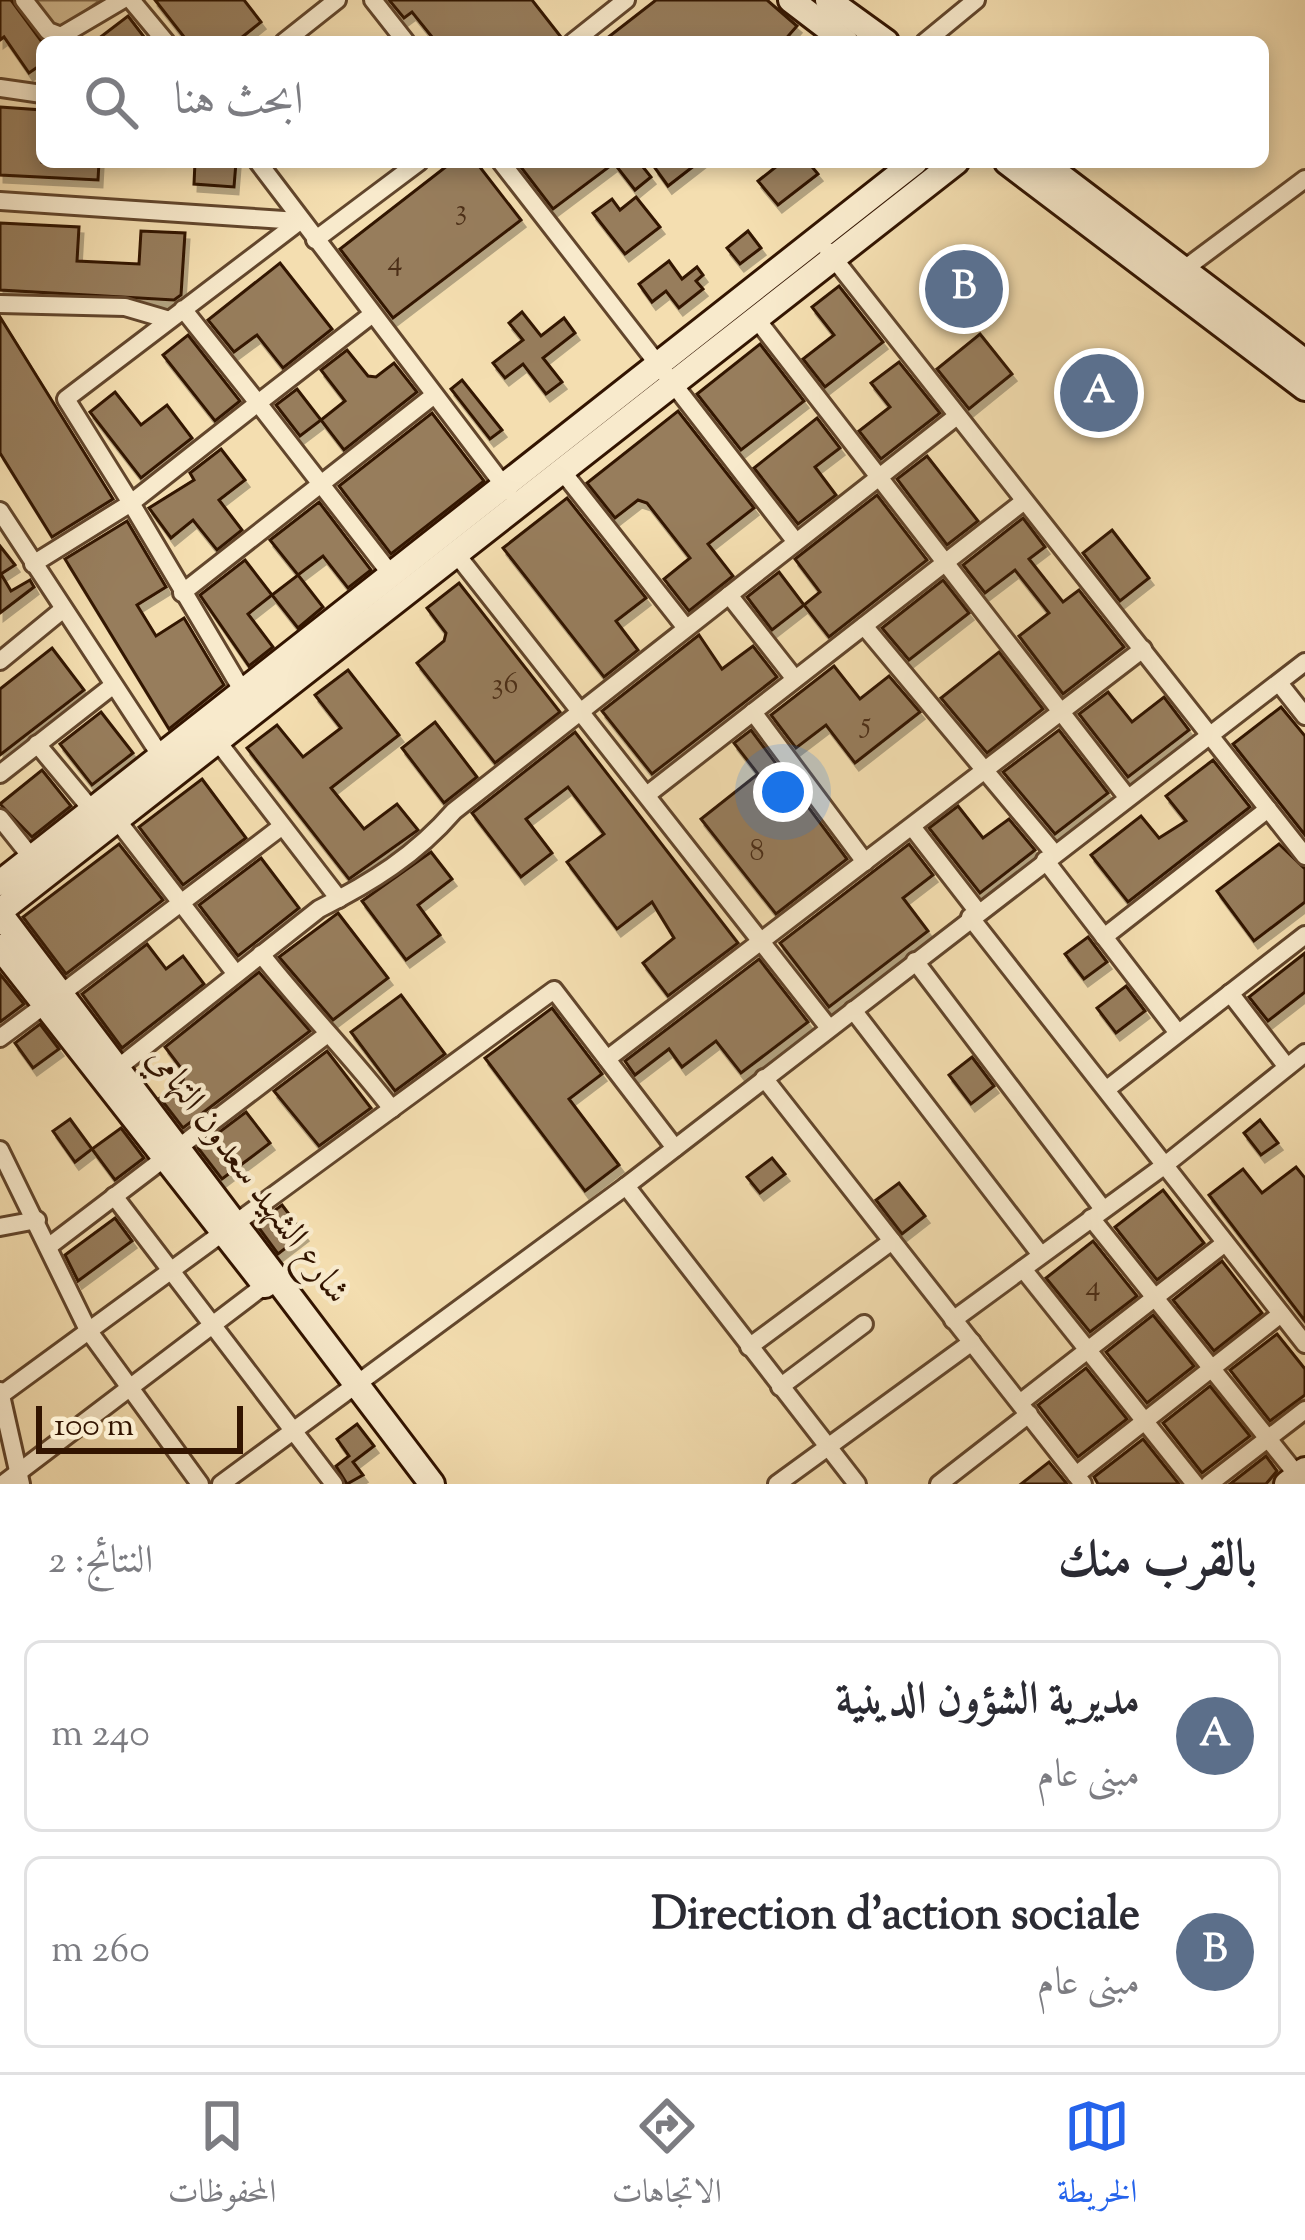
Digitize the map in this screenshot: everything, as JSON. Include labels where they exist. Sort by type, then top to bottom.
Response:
[{"type":"street","points":[[24,0],[48,31],[61,36],[127,0],[160,36]]},
{"type":"street","points":[[292,36],[337,0]]},
{"type":"street","points":[[373,0],[401,36]]},
{"type":"street","points":[[581,36],[626,0]]},
{"type":"street","points":[[791,0],[838,36]]},
{"type":"street","points":[[828,0],[878,36]]},
{"type":"street","points":[[932,36],[976,0]]},
{"type":"street","points":[[0,88],[36,93]]},
{"type":"street","points":[[262,168],[370,316],[519,505]]},
{"type":"street","points":[[315,240],[411,168]]},
{"type":"street","points":[[506,168],[796,542]]},
{"type":"street","points":[[0,913],[117,820],[242,690],[502,484],[758,321],[909,168]]},
{"type":"street","points":[[0,883],[92,810],[166,765],[218,742],[562,471],[669,375],[828,251],[947,168]]},
{"type":"street","points":[[1015,168],[1305,388]]},
{"type":"street","points":[[1050,168],[1305,362]]},
{"type":"street","points":[[1183,270],[1305,178]]},
{"type":"street","points":[[0,201],[300,221]]},
{"type":"street","points":[[242,690],[66,400],[300,221]]},
{"type":"street","points":[[828,251],[1305,856]]},
{"type":"street","points":[[0,304],[92,304],[174,314],[258,403],[390,573]]},
{"type":"street","points":[[33,564],[131,502],[370,316]]},
{"type":"street","points":[[758,321],[1127,797]]},
{"type":"street","points":[[182,593],[433,396]]},
{"type":"street","points":[[119,1067],[261,954],[427,842],[454,811],[957,416]]},
{"type":"street","points":[[562,471],[686,628]]},
{"type":"street","points":[[648,794],[1023,502]]},
{"type":"street","points":[[2,520],[166,765]]},
{"type":"street","points":[[457,555],[829,1028]]},
{"type":"street","points":[[729,595],[795,680]]},
{"type":"street","points":[[1,658],[61,611]]},
{"type":"street","points":[[864,626],[988,770],[1178,1034]]},
{"type":"street","points":[[607,1059],[1143,650]]},
{"type":"street","points":[[221,1484],[626,1186],[1305,662]]},
{"type":"street","points":[[1279,682],[1305,716]]},
{"type":"street","points":[[0,773],[111,687]]},
{"type":"street","points":[[753,712],[866,862]]},
{"type":"street","points":[[218,742],[339,899]]},
{"type":"street","points":[[37,744],[92,810]]},
{"type":"street","points":[[1104,937],[1268,809]]},
{"type":"street","points":[[0,818],[32,858]]},
{"type":"street","points":[[117,820],[236,974]]},
{"type":"street","points":[[0,1038],[281,827]]},
{"type":"street","points":[[913,828],[1225,1243],[1302,1335]]},
{"type":"street","name":"شارع الشهيد سعدون التهامي","points":[[0,913],[54,999],[351,1387],[414,1484]]},
{"type":"street","points":[[1107,1089],[1305,935]]},
{"type":"street","name":"شارع الشهيد سعدون التهامي","points":[[0,947],[119,1067],[172,1149]]},
{"type":"street","points":[[261,954],[325,1036],[346,1049],[392,1109]]},
{"type":"street","points":[[915,961],[1155,1298],[1296,1477]]},
{"type":"street","points":[[20,1478],[0,1393],[554,990],[675,1148]]},
{"type":"street","points":[[1230,993],[1287,1066]]},
{"type":"street","points":[[853,1010],[1041,1255]]},
{"type":"street","points":[[48,1246],[325,1036]]},
{"type":"street","points":[[953,1320],[1166,1165],[1305,1053]]},
{"type":"street","points":[[764,1078],[1079,1479],[1142,1420],[1280,1314]]},
{"type":"street","points":[[0,1150],[88,1330],[200,1484]]},
{"type":"street","points":[[626,1186],[856,1484]]},
{"type":"street","points":[[114,1196],[334,1484]]},
{"type":"street","points":[[0,1227],[37,1220]]},
{"type":"street","name":"شارع الشهيد سعدون التهامي","points":[[229,1228],[265,1285],[432,1484]]},
{"type":"street","points":[[749,1347],[892,1241]]},
{"type":"street","points":[[939,1484],[1087,1351],[1225,1243]]},
{"type":"street","points":[[1024,1269],[1195,1484]]},
{"type":"street","points":[[3,1484],[20,1478],[265,1285]]},
{"type":"street","points":[[780,1387],[864,1324]]},
{"type":"street","points":[[777,1484],[971,1342]]},
{"type":"street","points":[[1209,1484],[1305,1410]]},
{"type":"shaded area","points":[[35,0],[101,0],[56,32]]},
{"type":"building","points":[[0,0],[11,0],[38,36],[36,68],[29,73],[4,37],[0,40]]},
{"type":"building","points":[[155,0],[244,0],[261,22],[244,36],[183,36]]},
{"type":"building","points":[[389,0],[532,0],[560,36],[431,36],[412,12],[404,18]]},
{"type":"building","points":[[656,0],[767,0],[797,26],[788,36],[610,36]]},
{"type":"building","points":[[128,16],[143,36],[102,36]]},
{"type":"building","points":[[0,107],[36,110],[36,168],[99,168],[98,180],[0,175]]},
{"type":"building","points":[[195,168],[236,168],[234,187],[194,184]]},
{"type":"building","points":[[444,168],[481,168],[521,220],[393,318],[340,249]]},
{"type":"building","points":[[522,168],[607,168],[553,209]]},
{"type":"building","points":[[618,168],[644,168],[651,177],[635,190]]},
{"type":"building","points":[[655,168],[691,168],[668,186]]},
{"type":"building","points":[[774,168],[813,168],[818,174],[778,205],[758,181]]},
{"type":"building","points":[[636,197],[660,227],[625,254],[593,213],[612,199],[620,210]]},
{"type":"building","points":[[0,223],[79,227],[77,261],[139,264],[141,231],[185,233],[181,295],[174,300],[0,290]]},
{"type":"building","points":[[748,231],[761,248],[740,264],[727,248]]},
{"type":"building","points":[[669,261],[682,279],[697,267],[703,275],[696,281],[703,289],[679,308],[666,291],[652,302],[639,284]]},
{"type":"building","points":[[280,263],[332,329],[283,368],[257,335],[234,352],[208,320]]},
{"type":"building","points":[[839,286],[883,342],[825,387],[803,359],[834,335],[812,307]]},
{"type":"building","points":[[522,312],[541,336],[564,318],[575,333],[543,358],[562,382],[546,394],[523,364],[505,378],[493,363],[523,340],[509,323]]},
{"type":"building","points":[[0,317],[113,499],[52,537],[0,453]]},
{"type":"building","points":[[980,334],[1012,374],[969,409],[937,369]]},
{"type":"building","points":[[188,335],[240,401],[215,421],[163,355]]},
{"type":"building","points":[[760,344],[804,401],[741,450],[697,394]]},
{"type":"building","points":[[347,350],[368,376],[376,377],[394,363],[417,392],[344,450],[321,420],[345,401],[321,370]]},
{"type":"building","points":[[899,362],[940,413],[881,459],[859,431],[890,407],[871,383]]},
{"type":"building","points":[[462,380],[502,430],[490,439],[451,389]]},
{"type":"building","points":[[297,389],[321,420],[300,436],[276,405]]},
{"type":"building","points":[[115,392],[141,425],[167,405],[192,438],[141,478],[90,412]]},
{"type":"building","points":[[678,411],[754,508],[708,544],[733,576],[689,611],[664,579],[690,558],[647,503],[638,500],[615,518],[587,483]]},
{"type":"building","points":[[432,413],[484,481],[391,554],[339,486]]},
{"type":"building","points":[[817,418],[840,448],[815,467],[836,495],[798,524],[754,468]]},
{"type":"building","points":[[221,449],[245,480],[219,500],[242,530],[217,550],[193,520],[171,538],[149,508],[194,480],[190,473]]},
{"type":"building","points":[[927,456],[978,521],[947,545],[897,479]]},
{"type":"building","points":[[877,495],[927,560],[829,637],[804,605],[820,592],[795,559]]},
{"type":"building","points":[[567,498],[646,598],[616,621],[638,650],[604,677],[503,548]]},
{"type":"building","points":[[319,502],[371,570],[348,588],[323,556],[298,575],[270,540]]},
{"type":"building","points":[[1023,518],[1045,547],[1029,559],[1063,602],[1079,590],[1124,647],[1063,694],[1019,636],[1049,613],[1015,570],[985,593],[963,565]]},
{"type":"building","points":[[127,521],[166,587],[137,605],[156,636],[184,618],[224,685],[169,729],[65,559]]},
{"type":"building","points":[[1112,530],[1149,578],[1120,601],[1083,553]]},
{"type":"building","points":[[0,546],[15,565],[1,574],[11,591],[30,580],[34,587],[0,613]]},
{"type":"building","points":[[245,560],[272,595],[248,614],[273,647],[249,666],[200,595]]},
{"type":"building","points":[[779,572],[804,605],[772,630],[747,597]]},
{"type":"building","points":[[298,575],[323,607],[298,628],[272,595]]},
{"type":"building","points":[[943,580],[969,613],[909,660],[882,628]]},
{"type":"building","points":[[459,583],[560,712],[495,763],[417,663],[444,641],[446,633],[427,608]]},
{"type":"building","points":[[699,635],[722,669],[753,646],[777,677],[652,774],[602,711]]},
{"type":"building","points":[[52,648],[84,690],[0,755],[0,689]]},
{"type":"building","points":[[999,652],[1043,709],[987,753],[941,698]]},
{"type":"building","points":[[834,666],[860,699],[889,676],[920,712],[855,763],[826,725],[796,748],[771,715]]},
{"type":"building","points":[[348,670],[399,735],[331,788],[364,829],[397,804],[418,830],[349,879],[247,748],[277,725],[303,757],[341,728],[315,695]]},
{"type":"building","points":[[1108,692],[1132,722],[1164,697],[1189,730],[1128,777],[1079,714]]},
{"type":"building","points":[[1281,707],[1305,736],[1305,835],[1233,744]]},
{"type":"building","points":[[101,712],[133,753],[92,785],[60,744]]},
{"type":"building","points":[[435,722],[477,777],[444,803],[402,748]]},
{"type":"building","points":[[751,730],[847,859],[776,914],[701,819],[758,774],[734,743]]},
{"type":"building","points":[[1059,730],[1108,793],[1055,834],[1003,772]]},
{"type":"building","points":[[575,732],[738,943],[668,996],[643,963],[674,938],[652,902],[617,929],[567,862],[604,834],[568,787],[526,819],[552,853],[521,877],[472,813]]},
{"type":"building","points":[[1213,760],[1250,807],[1128,902],[1091,855],[1141,816],[1159,838],[1186,821],[1166,796]]},
{"type":"building","points":[[42,770],[71,806],[32,837],[0,804]]},
{"type":"building","points":[[202,779],[246,838],[183,885],[139,827]]},
{"type":"building","points":[[958,806],[983,838],[1009,819],[1035,850],[980,893],[929,828]]},
{"type":"building","points":[[119,844],[163,900],[66,974],[23,917]]},
{"type":"building","points":[[909,844],[933,875],[903,898],[928,931],[829,1007],[780,943]]},
{"type":"building","points":[[1279,844],[1305,869],[1305,902],[1254,941],[1217,891]]},
{"type":"building","points":[[431,852],[452,879],[418,905],[440,935],[406,960],[362,901]]},
{"type":"building","points":[[261,858],[299,908],[238,956],[199,905]]},
{"type":"building","points":[[338,913],[388,978],[333,1020],[279,957]]},
{"type":"building","points":[[1088,937],[1107,962],[1084,979],[1065,954]]},
{"type":"building","points":[[147,944],[166,969],[183,956],[204,984],[122,1048],[82,994]]},
{"type":"building","points":[[1305,953],[1305,992],[1268,1021],[1249,997]]},
{"type":"building","points":[[759,959],[808,1022],[741,1073],[716,1041],[682,1067],[669,1049],[635,1075],[625,1061]]},
{"type":"building","points":[[259,972],[310,1031],[183,1128],[160,1098],[183,1081],[184,1072],[165,1047]]},
{"type":"building","points":[[0,974],[24,1004],[0,1022]]},
{"type":"building","points":[[1126,986],[1145,1011],[1116,1033],[1097,1008]]},
{"type":"building","points":[[401,995],[445,1054],[395,1091],[351,1032]]},
{"type":"building","points":[[552,1008],[602,1074],[569,1099],[619,1165],[585,1191],[485,1058]]},
{"type":"building","points":[[40,1024],[59,1049],[33,1068],[15,1043]]},
{"type":"building","points":[[327,1051],[371,1108],[319,1146],[274,1091]]},
{"type":"building","points":[[972,1057],[994,1086],[971,1104],[949,1075]]},
{"type":"building","points":[[246,1112],[270,1143],[222,1179],[198,1148]]},
{"type":"building","points":[[70,1119],[92,1149],[75,1162],[53,1131]]},
{"type":"building","points":[[1260,1120],[1278,1143],[1261,1155],[1244,1133]]},
{"type":"building","points":[[121,1128],[144,1158],[115,1180],[92,1149]]},
{"type":"building","points":[[772,1158],[785,1174],[760,1193],[747,1177]]},
{"type":"building","points":[[1296,1167],[1305,1178],[1305,1321],[1209,1195],[1243,1169],[1262,1193]]},
{"type":"building","points":[[899,1183],[925,1216],[902,1234],[876,1200]]},
{"type":"building","points":[[1163,1190],[1204,1243],[1157,1280],[1115,1227]]},
{"type":"building","points":[[282,1205],[304,1234],[278,1254],[256,1224]]},
{"type":"building","points":[[115,1218],[132,1241],[78,1281],[65,1255]]},
{"type":"building","points":[[1093,1241],[1137,1296],[1090,1332],[1046,1278]]},
{"type":"building","points":[[1222,1261],[1262,1313],[1214,1351],[1173,1300]]},
{"type":"building","points":[[1153,1315],[1194,1366],[1147,1403],[1106,1352]]},
{"type":"building","points":[[1277,1334],[1305,1369],[1305,1395],[1270,1421],[1230,1370]]},
{"type":"building","points":[[1086,1368],[1127,1419],[1078,1457],[1038,1405]]},
{"type":"building","points":[[1210,1386],[1250,1436],[1202,1473],[1163,1423]]},
{"type":"building","points":[[357,1424],[374,1446],[353,1462],[363,1475],[347,1484],[336,1466],[349,1456],[337,1439]]},
{"type":"building","points":[[1143,1439],[1179,1484],[1098,1484],[1094,1477]]},
{"type":"building","points":[[1266,1456],[1277,1471],[1266,1484],[1230,1484]]},
{"type":"building","points":[[1049,1462],[1067,1484],[1021,1484]]},
{"type":"place","name":"Direction d'action sociale","points":[[964,289]]},
{"type":"place","name":"مديرية الشؤون الدينية","points":[[1099,393]]}]
